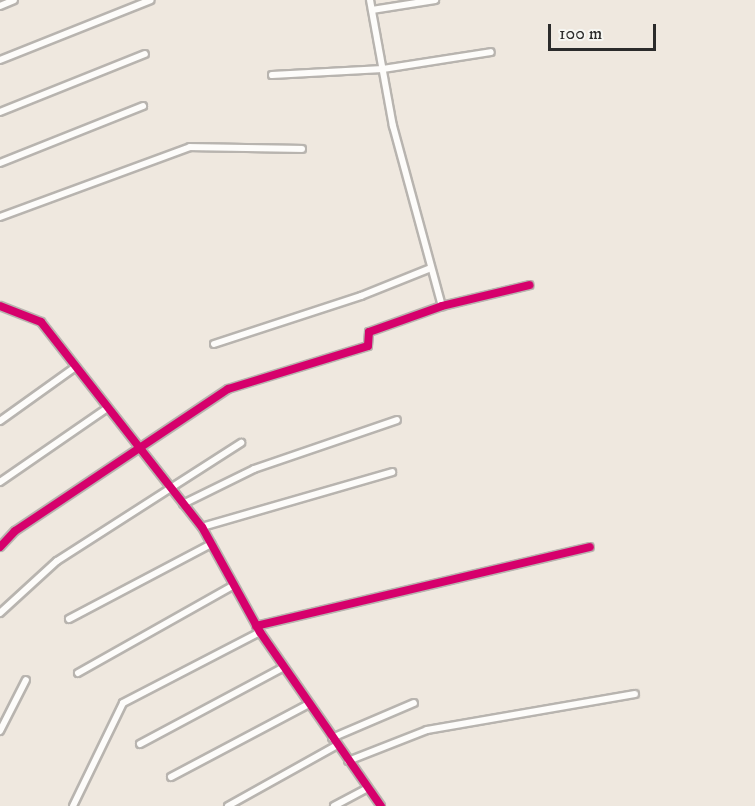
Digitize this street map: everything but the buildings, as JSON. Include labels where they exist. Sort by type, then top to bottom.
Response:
[{"type":"street","points":[[0,6],[14,0]]},
{"type":"street","points":[[0,60],[150,0]]},
{"type":"street","points":[[370,0],[393,126],[442,306]]},
{"type":"street","points":[[372,10],[435,0]]},
{"type":"street","points":[[272,75],[383,69],[491,52]]},
{"type":"street","points":[[0,112],[145,54]]},
{"type":"street","points":[[0,163],[143,106]]},
{"type":"street","points":[[0,217],[190,147],[302,149]]},
{"type":"street","points":[[214,344],[361,296],[432,268]]},
{"type":"street","points":[[0,547],[15,531],[228,389],[368,346],[369,332],[442,306],[530,285]]},
{"type":"street","points":[[0,306],[41,322],[138,451],[202,527],[258,629],[381,806]]},
{"type":"street","points":[[0,421],[74,368]]},
{"type":"street","points":[[0,482],[106,410]]},
{"type":"street","points":[[183,504],[254,469],[397,420]]},
{"type":"street","points":[[0,613],[57,561],[241,443]]},
{"type":"street","points":[[202,527],[392,472]]},
{"type":"street","points":[[69,619],[211,544]]},
{"type":"street","points":[[73,806],[123,703],[258,629],[590,547]]},
{"type":"street","points":[[78,673],[234,585]]},
{"type":"street","points":[[140,744],[284,667]]},
{"type":"street","points":[[0,731],[26,680]]},
{"type":"street","points":[[348,760],[427,729],[635,694]]},
{"type":"street","points":[[332,738],[414,703]]},
{"type":"street","points":[[171,777],[309,704]]},
{"type":"street","points":[[228,806],[337,745]]},
{"type":"street","points":[[334,806],[368,788]]},
{"type":"cycle path","points":[[0,547],[15,531],[228,389],[368,346],[369,332],[442,306],[530,285]]},
{"type":"cycle path","points":[[0,306],[41,322],[202,527],[260,632],[381,806]]},
{"type":"cycle path","points":[[256,626],[590,547]]}]
